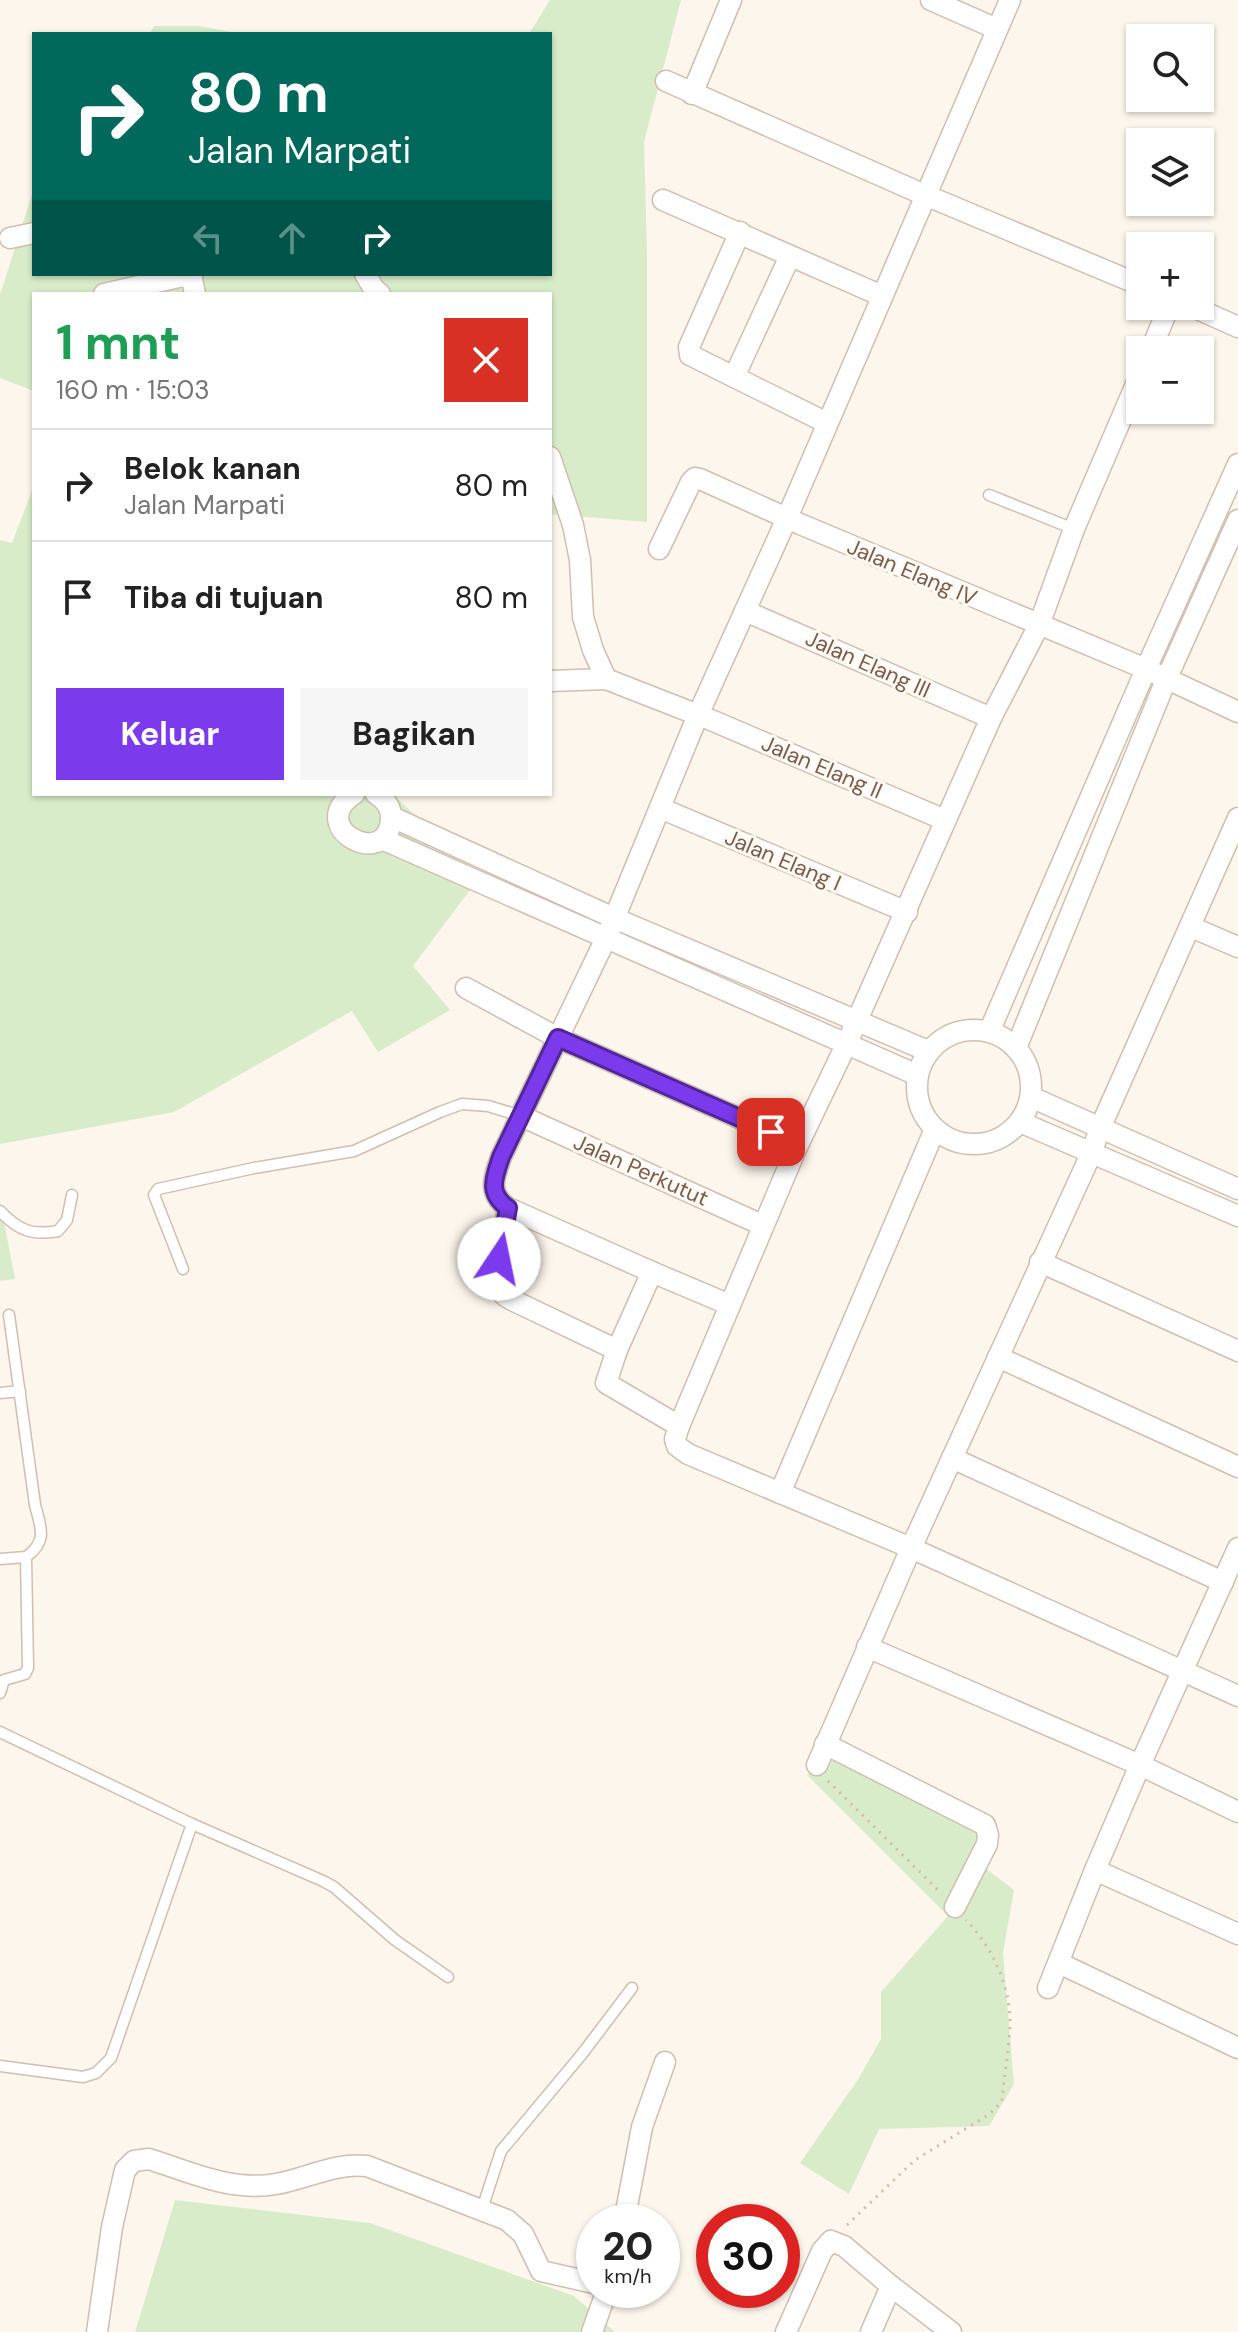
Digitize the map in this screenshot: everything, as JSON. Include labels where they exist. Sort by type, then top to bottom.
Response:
[{"type":"street","points":[[692,94],[731,0]]},
{"type":"street","points":[[931,0],[997,29]]},
{"type":"street","points":[[730,1305],[508,1208],[494,1192],[495,1175],[610,927],[698,715],[787,518],[1010,0]]},
{"type":"street","points":[[666,81],[1126,279]]},
{"type":"street","points":[[663,200],[882,296]]},
{"type":"street","points":[[740,232],[688,351],[690,355],[827,423]]},
{"type":"street","points":[[10,238],[32,233]]},
{"type":"street","points":[[734,377],[790,256]]},
{"type":"street","points":[[113,292],[182,276]]},
{"type":"street","points":[[1214,316],[1238,327]]},
{"type":"street","points":[[1126,408],[1074,529],[1039,625],[991,718],[907,912],[798,1144],[675,1439],[682,1450],[911,1548],[1238,1696]]},
{"type":"street","points":[[552,463],[573,525],[580,560],[583,617],[606,679],[552,681]]},
{"type":"street","points":[[989,1032],[1238,464]]},
{"type":"street","name":"Jalan Elang IV","points":[[659,549],[695,478],[1146,669],[1238,712]]},
{"type":"street","points":[[1016,1048],[1166,680],[1238,520]]},
{"type":"street","name":"Jalan Elang III","points":[[745,611],[991,718]]},
{"type":"street","name":"Jalan Elang II","points":[[606,679],[945,820]]},
{"type":"street","points":[[378,796],[387,803],[392,817],[391,825],[382,839]]},
{"type":"street","points":[[345,797],[339,819],[345,834],[351,839],[366,844],[382,839],[928,1051]]},
{"type":"street","name":"Jalan Elang I","points":[[660,808],[907,912]]},
{"type":"street","points":[[392,817],[610,927],[917,1075]]},
{"type":"street","points":[[817,1765],[911,1548],[1236,826]]},
{"type":"street","points":[[1191,927],[1238,947]]},
{"type":"street","points":[[466,988],[558,1038],[798,1144]]},
{"type":"street","points":[[962,1031],[989,1032],[1016,1048],[1029,1071],[1031,1097],[1020,1122],[999,1139],[972,1145],[946,1137],[925,1118],[916,1090],[917,1075],[928,1051],[949,1035],[962,1031]]},
{"type":"street","points":[[1031,1097],[1238,1189]]},
{"type":"street","name":"Jalan Perkutut","points":[[521,1116],[762,1225]]},
{"type":"street","points":[[1020,1122],[1238,1216]]},
{"type":"street","points":[[780,1493],[935,1129]]},
{"type":"street","points":[[508,1208],[497,1281],[502,1293],[617,1350]]},
{"type":"street","points":[[1040,1262],[1238,1351]]},
{"type":"street","points":[[652,1272],[617,1350],[606,1383],[679,1426]]},
{"type":"street","points":[[998,1357],[1238,1467]]},
{"type":"street","points":[[952,1458],[1223,1582]]},
{"type":"street","points":[[1048,1988],[1140,1765],[1238,1548]]},
{"type":"street","points":[[867,1647],[1140,1765],[1238,1812]]},
{"type":"street","points":[[825,1744],[985,1825],[987,1844],[955,1907]]},
{"type":"street","points":[[1095,1870],[1238,1934]]},
{"type":"street","points":[[1059,1963],[1238,2048]]},
{"type":"street","points":[[627,2204],[642,2127],[665,2062]]},
{"type":"street","points":[[97,2332],[112,2227],[125,2170],[134,2161],[149,2159],[238,2186],[255,2187],[349,2166],[367,2166],[507,2220],[523,2234],[541,2271],[576,2279]]},
{"type":"street","points":[[786,2332],[822,2251],[831,2241],[844,2246],[951,2332]]},
{"type":"street","points":[[871,2332],[891,2286]]},
{"type":"street","points":[[592,2332],[601,2308]]},
{"type":"lane","points":[[989,495],[1074,529]]},
{"type":"lane","points":[[183,1269],[154,1195],[158,1189],[354,1151],[462,1104],[488,1106],[521,1116]]},
{"type":"lane","points":[[0,1211],[15,1226],[42,1234],[58,1231],[67,1220],[72,1195]]},
{"type":"lane","points":[[0,1559],[26,1557],[37,1549],[41,1532],[9,1315]]},
{"type":"lane","points":[[0,1393],[20,1391]]},
{"type":"lane","points":[[0,1693],[4,1680],[25,1674],[29,1663],[26,1557]]},
{"type":"lane","points":[[0,1732],[192,1824],[334,1887],[395,1940],[448,1977]]},
{"type":"lane","points":[[0,2066],[83,2077],[96,2073],[111,2058],[192,1824]]},
{"type":"lane","points":[[482,2209],[501,2151],[632,1988]]},
{"type":"path","points":[[817,1765],[830,1783],[980,1934],[1004,1985],[1010,2024],[1002,2101],[988,2115],[915,2160],[831,2241]]},
{"type":"green space","points":[[550,0],[681,0],[644,142],[647,522],[552,514],[552,292],[32,292],[32,390],[0,378],[0,295],[32,194],[32,276],[552,276],[552,32],[530,32]]},
{"type":"green space","points":[[154,26],[199,26],[231,32],[151,32]]},
{"type":"green space","points":[[32,490],[32,796],[395,796],[479,878],[413,966],[450,1010],[378,1052],[352,1011],[174,1112],[0,1144],[0,540],[12,543]]},
{"type":"green space","points":[[0,1201],[15,1279],[0,1281]]},
{"type":"green space","points":[[847,1750],[987,1822],[976,1861],[1014,1890],[1003,1953],[1014,2084],[989,2126],[879,2129],[849,2194],[800,2163],[859,2078],[881,2039],[881,1992],[948,1916],[807,1775]]},
{"type":"green space","points":[[175,2200],[370,2223],[574,2296],[576,2308],[588,2308],[615,2332],[135,2332]]},
{"type":"route","points":[[499,1259],[508,1208],[494,1192],[495,1175],[558,1038],[771,1132]]}]
